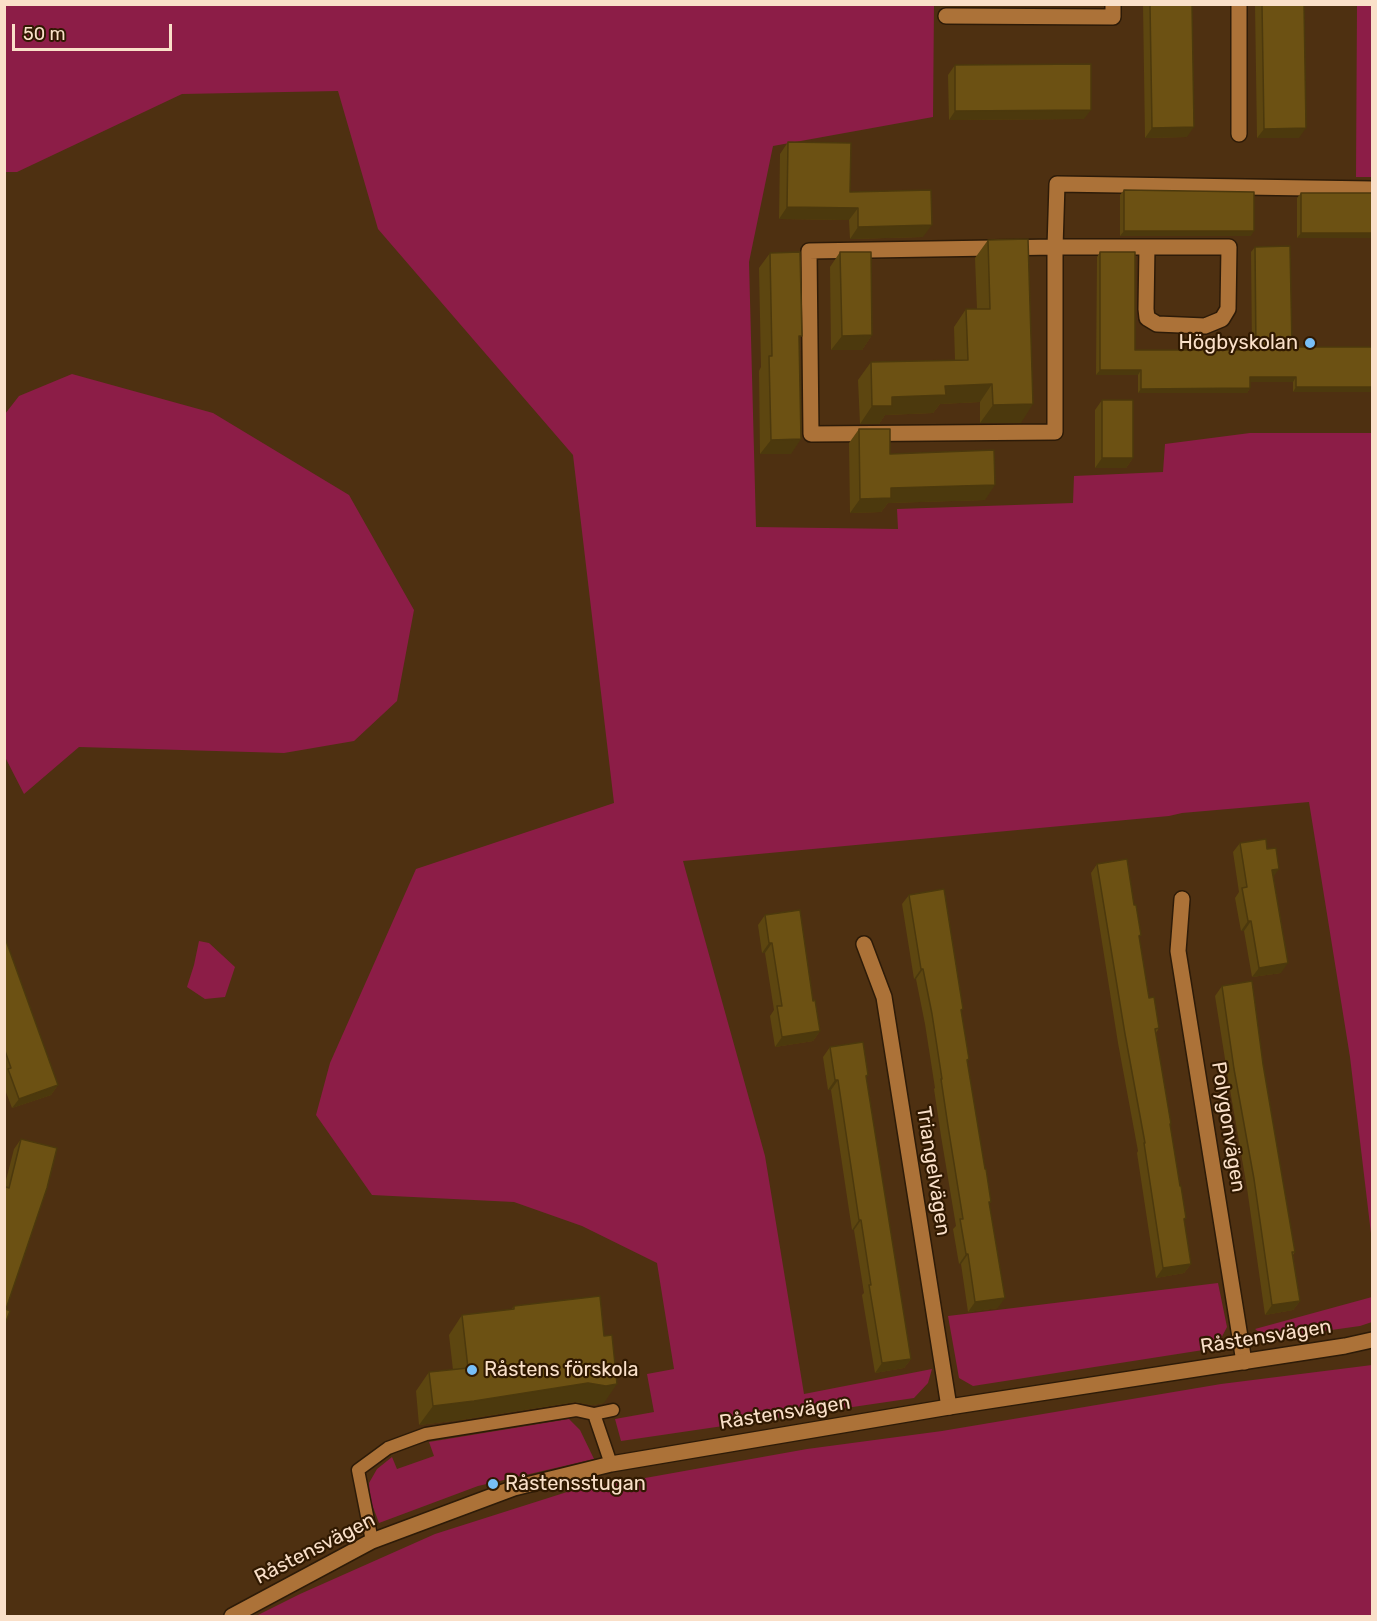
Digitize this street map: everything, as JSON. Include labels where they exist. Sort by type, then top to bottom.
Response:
[{"type":"street","points":[[946,16],[1113,17],[1113,4]]},
{"type":"street","points":[[1239,4],[1239,134]]},
{"type":"street","points":[[1147,247],[1147,318],[1157,324],[1205,326],[1222,319],[1228,309],[1229,248],[1147,247],[1055,247],[809,251],[811,435],[1055,432],[1055,247],[1057,184],[1372,189]]},
{"type":"street","name":"Polygonvägen","points":[[1182,899],[1178,951],[1244,1362]]},
{"type":"street","name":"Triangelvägen","points":[[864,944],[884,997],[949,1407]]},
{"type":"street","name":"Råstensvägen","points":[[232,1617],[372,1541],[514,1488],[611,1464],[949,1407],[1372,1340]]},
{"type":"lane","points":[[372,1541],[358,1470],[388,1448],[426,1434],[576,1410],[594,1414],[613,1410]]},
{"type":"lane","points":[[594,1414],[611,1464]]},
{"type":"shaded area","points":[[4,5],[934,5],[933,117],[773,146],[749,262],[756,527],[898,529],[897,509],[1073,503],[1074,476],[1163,472],[1165,444],[1250,433],[1372,433],[1372,1242],[1350,1057],[1309,802],[683,861],[765,1156],[804,1394],[932,1369],[928,1383],[914,1398],[621,1441],[615,1419],[654,1412],[647,1374],[674,1369],[657,1263],[582,1226],[514,1202],[372,1195],[316,1115],[330,1063],[416,869],[614,803],[573,455],[378,229],[338,91],[182,94],[17,172],[5,172]]},
{"type":"shaded area","points":[[1357,5],[1372,5],[1372,177],[1356,177]]},
{"type":"shaded area","points":[[72,374],[213,413],[349,495],[414,610],[397,701],[354,741],[284,753],[79,747],[24,794],[5,757],[5,414],[19,396]]},
{"type":"shaded area","points":[[199,941],[209,943],[235,967],[225,997],[205,999],[187,987]]},
{"type":"shaded area","points":[[1218,1283],[1227,1327],[1216,1348],[973,1386],[959,1378],[948,1316]]},
{"type":"shaded area","points":[[1372,1297],[1372,1322],[1360,1326],[1267,1339],[1255,1329]]},
{"type":"shaded area","points":[[1372,1365],[1372,1616],[256,1616],[435,1534],[567,1492],[807,1449],[942,1431],[1221,1384]]},
{"type":"shaded area","points":[[569,1419],[580,1430],[594,1459],[478,1486],[379,1523],[370,1499],[369,1483],[377,1469],[392,1457],[397,1469],[434,1456],[429,1442]]},
{"type":"building","points":[[1150,4],[1192,4],[1194,127],[1152,128]]},
{"type":"building","points":[[1262,4],[1304,4],[1306,128],[1264,129]]},
{"type":"building","points":[[1091,64],[1091,110],[955,111],[955,65]]},
{"type":"building","points":[[788,142],[851,143],[850,192],[931,190],[932,225],[858,227],[858,208],[787,207]]},
{"type":"building","points":[[1124,190],[1254,192],[1254,231],[1124,231]]},
{"type":"building","points":[[1301,193],[1372,193],[1372,233],[1301,233]]},
{"type":"building","points":[[1028,239],[1033,404],[993,405],[992,384],[945,386],[946,395],[892,397],[892,406],[872,406],[871,362],[968,360],[966,309],[990,309],[988,240]]},
{"type":"building","points":[[1290,246],[1292,347],[1372,347],[1372,387],[1296,387],[1296,377],[1250,377],[1250,388],[1141,389],[1141,370],[1100,370],[1100,252],[1135,252],[1135,350],[1256,350],[1255,247]]},
{"type":"building","points":[[800,252],[801,439],[771,440],[770,253]]},
{"type":"building","points":[[840,252],[871,252],[872,335],[842,336]]},
{"type":"building","points":[[1102,400],[1133,400],[1133,458],[1102,458]]},
{"type":"building","points":[[859,429],[890,429],[890,454],[994,450],[995,485],[891,488],[891,498],[860,499]]},
{"type":"building","points":[[1266,839],[1267,849],[1276,848],[1279,869],[1272,870],[1288,963],[1259,968],[1251,921],[1248,921],[1242,888],[1247,887],[1240,843]]},
{"type":"building","points":[[1127,859],[1141,935],[1139,936],[1149,998],[1154,997],[1159,1028],[1155,1029],[1186,1218],[1184,1219],[1191,1264],[1163,1268],[1145,1143],[1097,864]]},
{"type":"building","points":[[944,889],[963,1009],[961,1010],[969,1059],[967,1060],[1005,1298],[975,1302],[960,1219],[963,1219],[932,1014],[923,969],[921,969],[909,895]]},
{"type":"building","points":[[800,910],[813,1001],[815,1000],[820,1031],[782,1037],[777,1006],[782,1006],[765,915]]},
{"type":"building","points":[[4,935],[58,1085],[19,1099],[8,1069],[11,1068],[4,1048]]},
{"type":"building","points":[[1252,981],[1263,1064],[1295,1252],[1292,1252],[1300,1301],[1272,1305],[1222,986]]},
{"type":"building","points":[[863,1042],[868,1075],[866,1076],[911,1359],[882,1363],[838,1080],[835,1080],[830,1047]]},
{"type":"building","points":[[21,1139],[57,1148],[47,1188],[6,1309],[10,1311],[4,1327],[4,1191],[6,1187],[9,1188]]},
{"type":"building","points":[[600,1296],[604,1336],[612,1335],[617,1384],[606,1386],[588,1383],[433,1406],[429,1372],[468,1368],[462,1315],[514,1309],[514,1306]]},
{"type":"place","name":"Högbyskolan","points":[[1310,343]]},
{"type":"place","name":"Råstens förskola","points":[[472,1370]]},
{"type":"place","name":"Råstensstugan","points":[[493,1484]]}]
